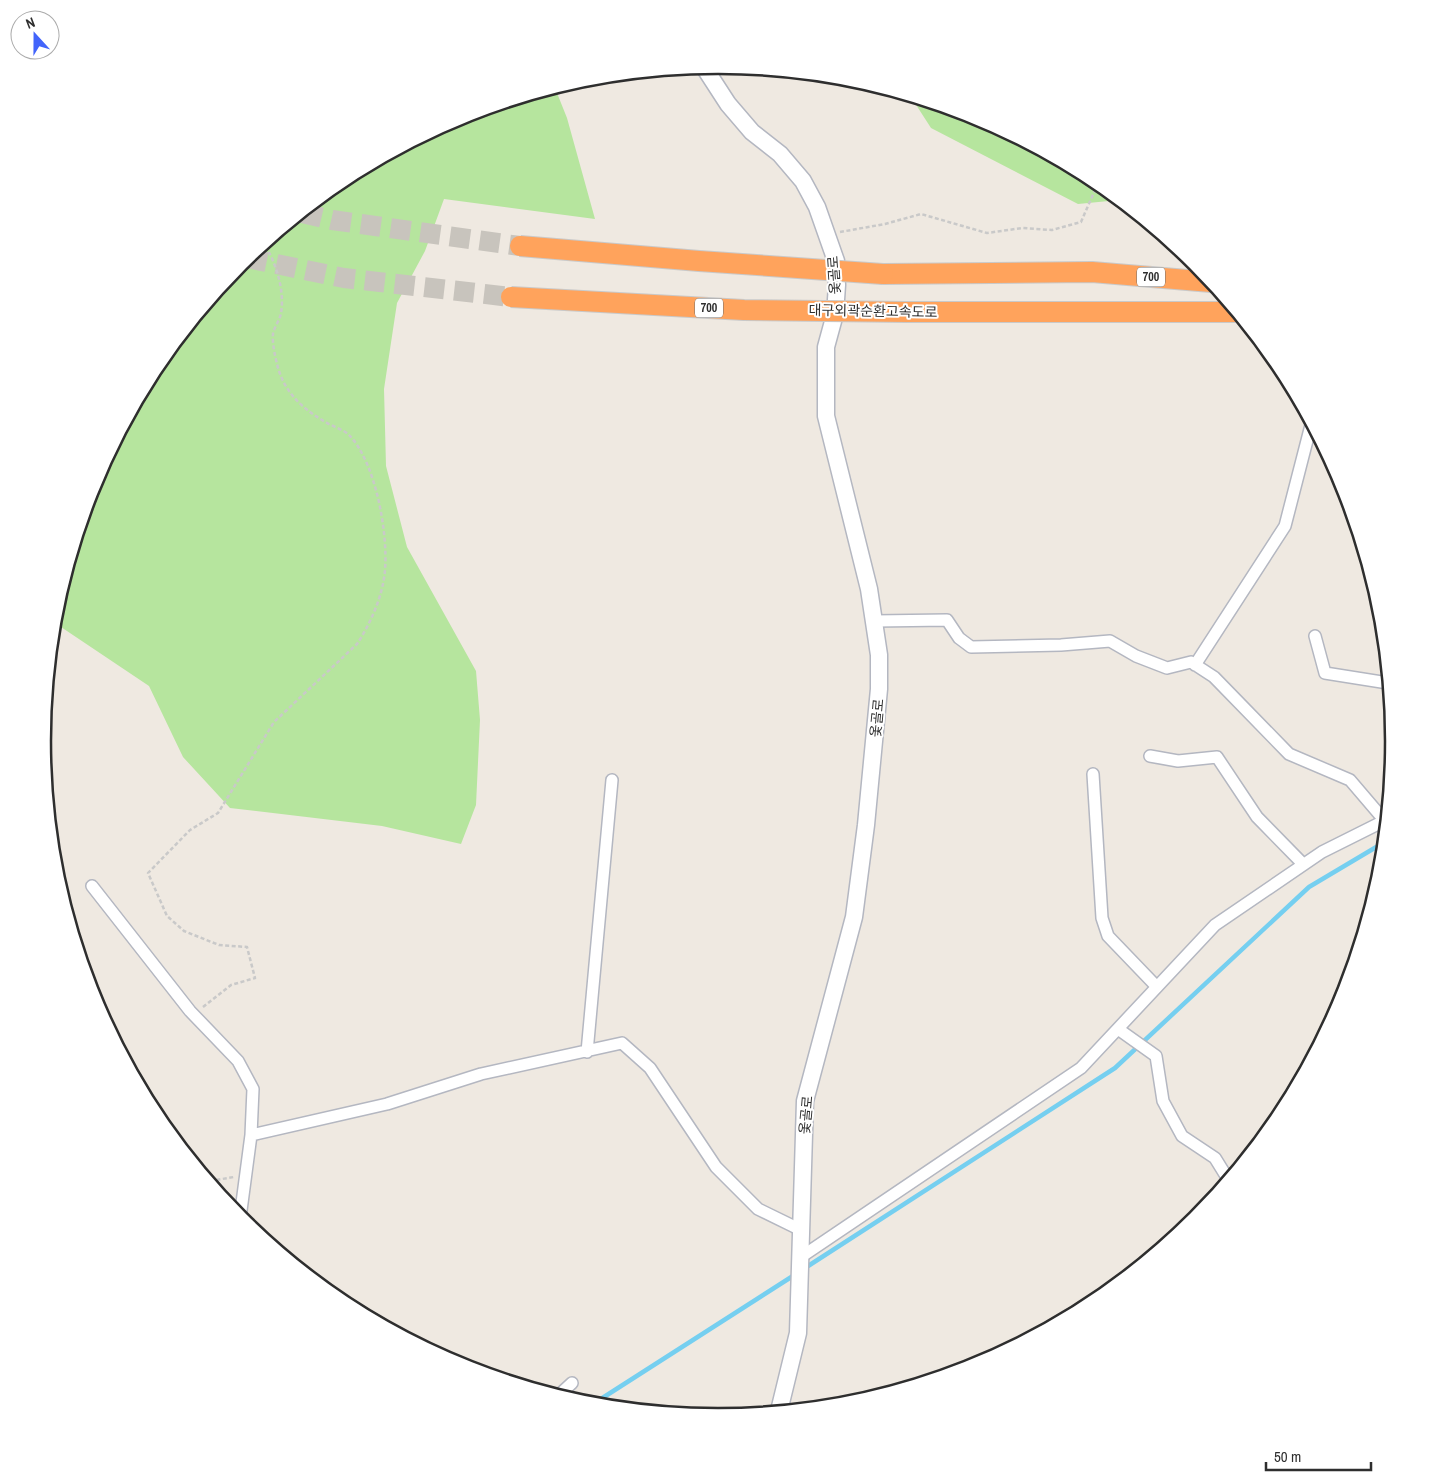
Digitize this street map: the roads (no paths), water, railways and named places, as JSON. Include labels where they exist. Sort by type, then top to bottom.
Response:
[{"type":"highway","name":"700","points":[[520,246],[698,262],[882,274],[1092,272],[1200,281]]},
{"type":"highway","points":[[1092,272],[1186,267]]},
{"type":"highway","name":"대구외곽순환고속도로","points":[[511,297],[744,310],[1228,312]]},
{"type":"street","name":"옻골로","points":[[709,74],[728,104],[752,132],[780,154],[803,181],[817,207],[836,261],[838,286],[835,314],[826,347],[826,416],[875,621],[879,655],[879,689],[866,825],[854,917],[805,1101],[798,1333],[780,1404]]},
{"type":"street","points":[[1195,665],[1285,526],[1309,433]]},
{"type":"street","points":[[875,621],[947,620],[959,638],[971,647],[1061,645],[1110,641],[1136,656],[1167,668],[1190,662],[1214,677],[1289,754],[1350,780],[1380,815]]},
{"type":"street","points":[[1315,636],[1325,673],[1382,682]]},
{"type":"street","points":[[1150,756],[1178,761],[1217,757],[1257,817],[1303,864]]},
{"type":"street","points":[[1094,774],[1102,918],[1108,936],[1157,987]]},
{"type":"street","points":[[587,1052],[612,780]]},
{"type":"street","points":[[801,1257],[1081,1068],[1215,925],[1322,852],[1379,824]]},
{"type":"street","points":[[92,886],[194,1016],[238,1061],[253,1090],[251,1135],[241,1206]]},
{"type":"street","points":[[1118,1029],[1156,1056],[1163,1101],[1182,1136],[1215,1158],[1225,1174]]},
{"type":"street","points":[[251,1135],[387,1104],[481,1074],[622,1043],[650,1068],[716,1167],[758,1209],[801,1230]]},
{"type":"street","points":[[565,1390],[572,1383]]},
{"type":"waterway","points":[[805,1268],[1115,1068],[1309,887],[1376,847]]},
{"type":"waterway","points":[[603,1397],[796,1274]]},
{"type":"tunnel","points":[[309,215],[332,220],[520,246]]},
{"type":"tunnel","points":[[257,260],[344,278],[511,297]]}]
